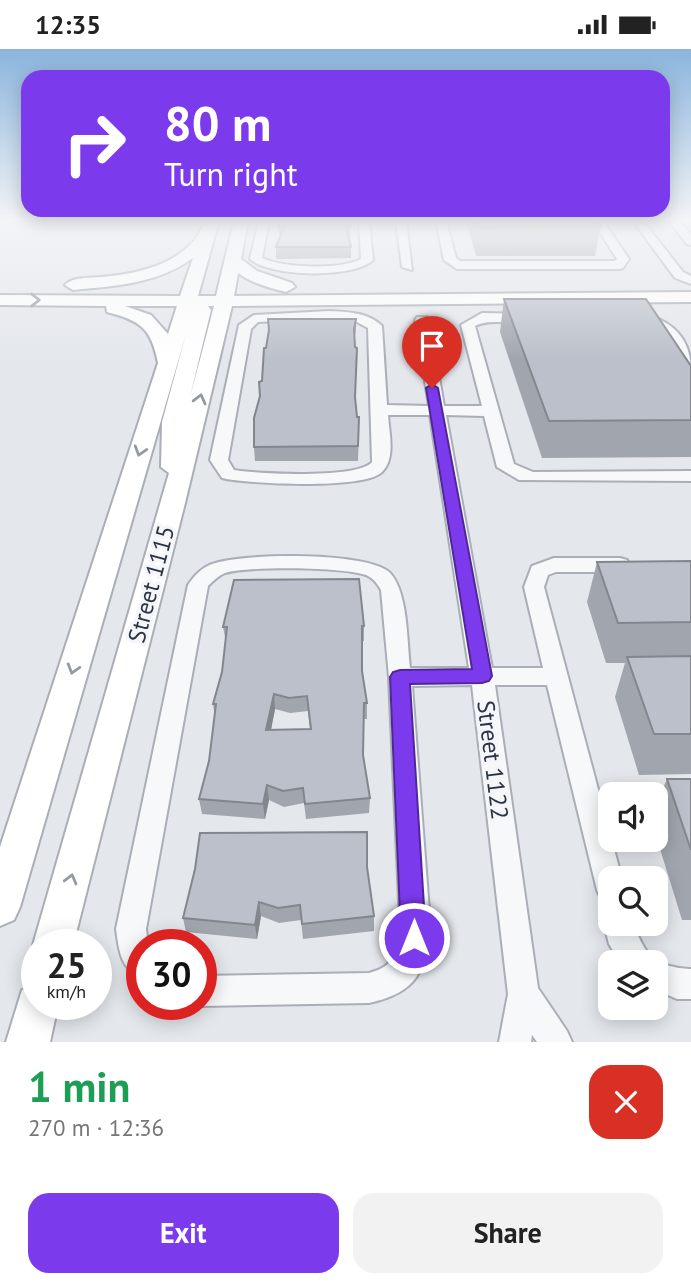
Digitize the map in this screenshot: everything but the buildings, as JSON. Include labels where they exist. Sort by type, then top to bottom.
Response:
[{"type":"street","points":[[0,300],[71,293],[169,267]]},
{"type":"street","name":"Street 1115","points":[[57,929],[217,333],[208,294],[209,267]]},
{"type":"street","points":[[173,503],[173,422],[214,267]]},
{"type":"street","name":"Street 1115","points":[[0,907],[168,363],[208,294],[228,267]]},
{"type":"street","points":[[241,267],[283,294]]},
{"type":"street","points":[[667,292],[687,281],[676,267]]},
{"type":"street","points":[[0,285],[71,293],[667,292],[691,297]]},
{"type":"street","points":[[667,292],[691,303]]},
{"type":"street","points":[[71,293],[151,323],[163,337],[168,363]]},
{"type":"street","points":[[217,333],[230,315],[283,294]]},
{"type":"street","points":[[344,316],[371,322],[375,326],[380,410],[382,457],[380,465],[371,473],[354,477],[250,478],[228,474],[219,460],[244,328],[254,319],[344,316]]},
{"type":"street","points":[[535,317],[482,317],[468,325],[506,467],[519,475],[533,477],[691,476]]},
{"type":"street","points":[[626,317],[654,319],[665,324],[691,367]]},
{"type":"street","name":"Street 1122","points":[[422,320],[482,676],[523,994],[515,1042]]},
{"type":"street","points":[[380,410],[490,411]]},
{"type":"street","points":[[131,929],[198,585],[206,574],[222,567],[241,565],[347,565],[377,572],[387,581],[391,590],[400,677],[415,924],[412,952],[404,972],[390,985],[369,988],[217,991]]},
{"type":"street","points":[[605,866],[534,587],[539,571],[554,565],[636,565]]},
{"type":"street","points":[[400,677],[558,676]]},
{"type":"street","points":[[668,980],[677,984],[691,984]]},
{"type":"street","name":"Street 1122","points":[[523,994],[556,1042]]},
{"type":"route","points":[[414,938],[400,677],[482,676],[432,388]]}]
